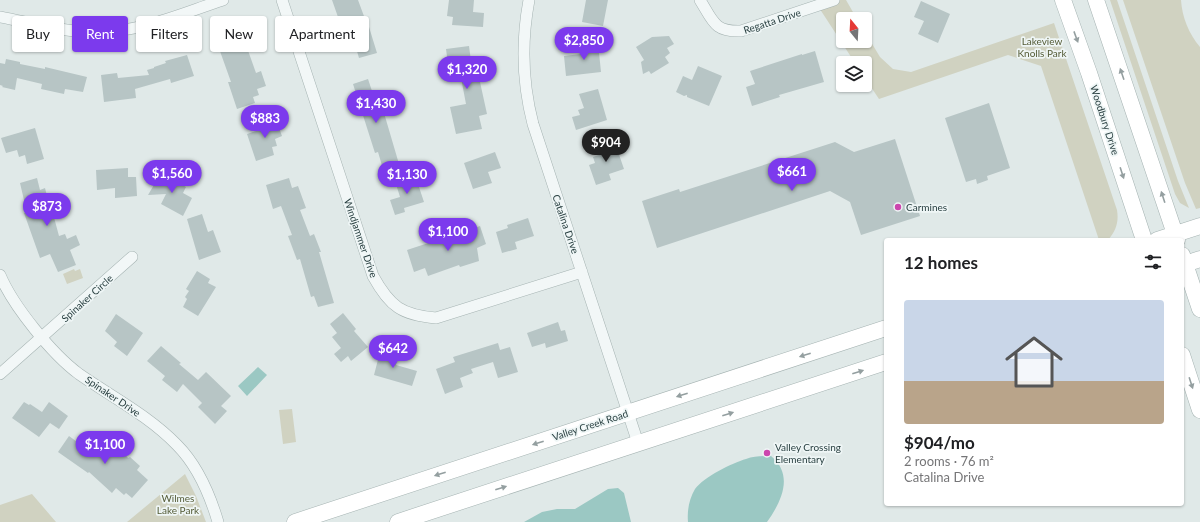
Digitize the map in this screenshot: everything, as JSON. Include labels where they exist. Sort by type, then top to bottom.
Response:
[{"type":"main road","name":"Woodbury Drive","points":[[1063,0],[1143,238]]},
{"type":"main road","points":[[1096,0],[1176,237],[1200,226]]},
{"type":"main road","points":[[1187,260],[1200,309]]},
{"type":"main road","name":"Valley Creek Road","points":[[295,522],[884,329]]},
{"type":"main road","points":[[1184,361],[1200,410]]},
{"type":"main road","points":[[398,522],[884,363]]},
{"type":"street","points":[[0,17],[81,31],[100,32],[128,30],[223,0]]},
{"type":"street","name":"Windjammer Drive","points":[[282,0],[373,276],[390,301],[403,311],[420,317],[436,318],[582,272]]},
{"type":"street","name":"Catalina Drive","points":[[529,0],[524,28],[524,68],[527,98],[533,124],[638,443]]},
{"type":"street","name":"Regatta Drive","points":[[700,0],[716,26],[727,32],[742,31],[834,0]]},
{"type":"street","name":"Spinaker Circle","points":[[0,374],[132,257]]},
{"type":"street","name":"Spinaker Drive","points":[[0,275],[20,308],[41,338],[77,372],[154,423],[178,445],[194,467],[218,522]]},
{"type":"green space","name":"Lakeview Knolls Park","points":[[814,0],[846,0],[853,12],[836,12],[836,34]]},
{"type":"green space","points":[[1110,0],[1117,0],[1178,181],[1189,208],[1180,203],[1175,194]]},
{"type":"green space","points":[[1123,0],[1181,0],[1187,25],[1200,47],[1200,208],[1196,209],[1185,183]]},
{"type":"green space","name":"Lakeview Knolls Park","points":[[1054,23],[1117,210],[1118,218],[1115,230],[1111,237],[1098,238],[1041,66],[1008,55],[879,99],[872,88],[872,56],[850,56],[845,48],[872,48],[872,44],[880,57],[893,69],[911,72]]},
{"type":"green space","points":[[74,269],[75,271],[80,269],[83,278],[67,284],[63,274]]},
{"type":"green space","points":[[292,409],[296,442],[283,444],[279,410]]},
{"type":"green space","name":"Wilmes Lake Park","points":[[185,474],[196,496],[206,522],[127,522]]},
{"type":"green space","points":[[32,494],[56,522],[0,522],[0,505]]},
{"type":"water","points":[[258,367],[267,375],[247,396],[238,386]]},
{"type":"water","points":[[771,456],[778,463],[784,480],[781,497],[767,522],[688,522],[688,509],[691,497],[699,484],[726,467],[740,461],[755,457]]},
{"type":"water","points":[[618,488],[624,493],[631,522],[524,522],[542,512],[557,509],[575,509],[608,489]]},
{"type":"building","points":[[332,0],[358,0],[364,16],[338,16]]},
{"type":"building","points":[[449,0],[474,0],[473,12],[484,13],[483,27],[452,25],[453,17],[447,16]]},
{"type":"building","points":[[586,0],[608,0],[603,26],[582,22]]},
{"type":"building","points":[[921,1],[950,14],[938,43],[918,34],[924,21],[914,17]]},
{"type":"building","points":[[369,27],[377,53],[359,58],[357,52],[369,52]]},
{"type":"building","points":[[669,36],[674,44],[667,48],[670,53],[665,57],[669,63],[651,74],[649,71],[643,74],[641,62],[644,60],[636,47],[652,37]]},
{"type":"building","points":[[598,43],[601,72],[566,76],[564,56],[581,54],[580,45]]},
{"type":"building","points":[[469,46],[471,61],[480,60],[482,82],[480,82],[487,114],[479,116],[482,129],[456,134],[450,107],[466,104],[461,78],[450,79],[446,49]]},
{"type":"building","points":[[815,51],[824,82],[779,95],[780,97],[752,106],[746,87],[755,84],[750,71]]},
{"type":"building","points":[[220,52],[249,52],[256,73],[261,71],[266,86],[257,89],[259,95],[253,97],[255,103],[237,109],[228,82],[231,82]]},
{"type":"building","points":[[187,55],[194,76],[171,83],[170,79],[135,89],[136,98],[104,102],[101,75],[117,73],[118,78],[149,75],[147,70],[166,63],[165,61]]},
{"type":"building","points":[[6,59],[20,62],[20,64],[45,69],[45,67],[87,77],[83,92],[65,89],[64,94],[41,89],[42,84],[17,78],[15,90],[2,87],[3,86],[0,85],[0,63],[5,64]]},
{"type":"building","points":[[698,66],[722,76],[709,106],[687,97],[687,95],[684,96],[676,92],[683,76],[692,80]]},
{"type":"building","points":[[368,79],[374,97],[379,96],[399,164],[383,169],[378,152],[375,153],[353,84]]},
{"type":"building","points":[[598,89],[607,120],[576,130],[572,117],[580,115],[578,110],[584,108],[579,94]]},
{"type":"building","points":[[989,103],[1010,168],[987,176],[988,180],[977,184],[976,179],[966,182],[945,118]]},
{"type":"building","points":[[275,117],[282,136],[275,139],[277,146],[272,147],[274,155],[256,161],[247,134],[262,129],[260,122]]},
{"type":"building","points":[[35,128],[44,159],[27,164],[25,155],[19,157],[17,150],[6,153],[1,138]]},
{"type":"building","points":[[895,139],[920,216],[861,235],[850,202],[830,191],[657,248],[642,201],[679,189],[680,192],[835,142],[854,152]]},
{"type":"building","points":[[614,140],[624,169],[609,174],[611,180],[596,185],[589,165],[595,163],[593,157],[599,155],[596,147]]},
{"type":"building","points":[[495,152],[501,168],[488,172],[492,183],[473,189],[464,163]]},
{"type":"building","points":[[128,168],[128,177],[136,177],[137,196],[115,198],[115,188],[97,190],[96,170]]},
{"type":"building","points":[[161,173],[186,187],[183,193],[192,198],[183,216],[161,204],[166,194],[148,195]]},
{"type":"building","points":[[415,175],[424,202],[404,208],[405,212],[395,215],[390,200],[400,197],[395,181]]},
{"type":"building","points":[[37,178],[40,190],[45,188],[47,196],[48,195],[59,236],[65,234],[67,239],[76,235],[80,245],[70,250],[76,265],[58,272],[50,254],[40,258],[24,213],[27,213],[20,183]]},
{"type":"building","points":[[289,178],[292,188],[298,186],[306,208],[300,210],[310,236],[314,234],[321,252],[319,252],[334,303],[318,307],[314,296],[311,297],[300,259],[297,260],[288,236],[292,235],[281,206],[273,209],[266,185]]},
{"type":"building","points":[[202,214],[208,232],[213,230],[221,252],[199,260],[187,219]]},
{"type":"building","points":[[528,218],[534,236],[515,242],[517,249],[502,253],[496,232],[508,228],[507,225]]},
{"type":"building","points":[[480,226],[486,244],[477,248],[479,261],[460,267],[459,265],[428,276],[425,268],[414,272],[407,250]]},
{"type":"building","points":[[197,271],[210,279],[208,283],[216,287],[198,316],[183,307],[187,299],[185,297],[189,291],[186,289]]},
{"type":"building","points":[[343,313],[356,329],[354,331],[368,347],[351,361],[348,356],[341,362],[334,354],[341,348],[332,337],[337,333],[330,324]]},
{"type":"building","points":[[116,314],[143,333],[127,356],[114,346],[117,342],[105,331]]},
{"type":"building","points":[[558,322],[561,331],[565,330],[568,341],[546,348],[545,343],[532,347],[527,333]]},
{"type":"building","points":[[498,343],[500,350],[510,347],[518,372],[498,378],[493,362],[471,369],[473,373],[460,378],[463,387],[445,394],[436,369],[455,362],[453,357]]},
{"type":"building","points":[[161,346],[198,380],[206,372],[231,396],[221,406],[227,411],[215,424],[198,407],[202,403],[183,384],[177,392],[162,380],[165,376],[147,361]]},
{"type":"building","points":[[381,348],[399,353],[396,365],[417,371],[412,386],[374,375]]},
{"type":"building","points":[[24,402],[42,412],[49,402],[68,416],[59,429],[50,423],[39,437],[12,418]]},
{"type":"building","points":[[94,433],[123,455],[124,453],[128,458],[130,457],[140,466],[137,470],[148,480],[132,498],[126,493],[124,495],[116,488],[112,493],[89,472],[88,473],[58,452],[69,436],[80,444],[85,445]]},
{"type":"place","name":"Carmines","points":[[898,207]]},
{"type":"place","name":"Valley Crossing Elementary","points":[[767,453]]}]
